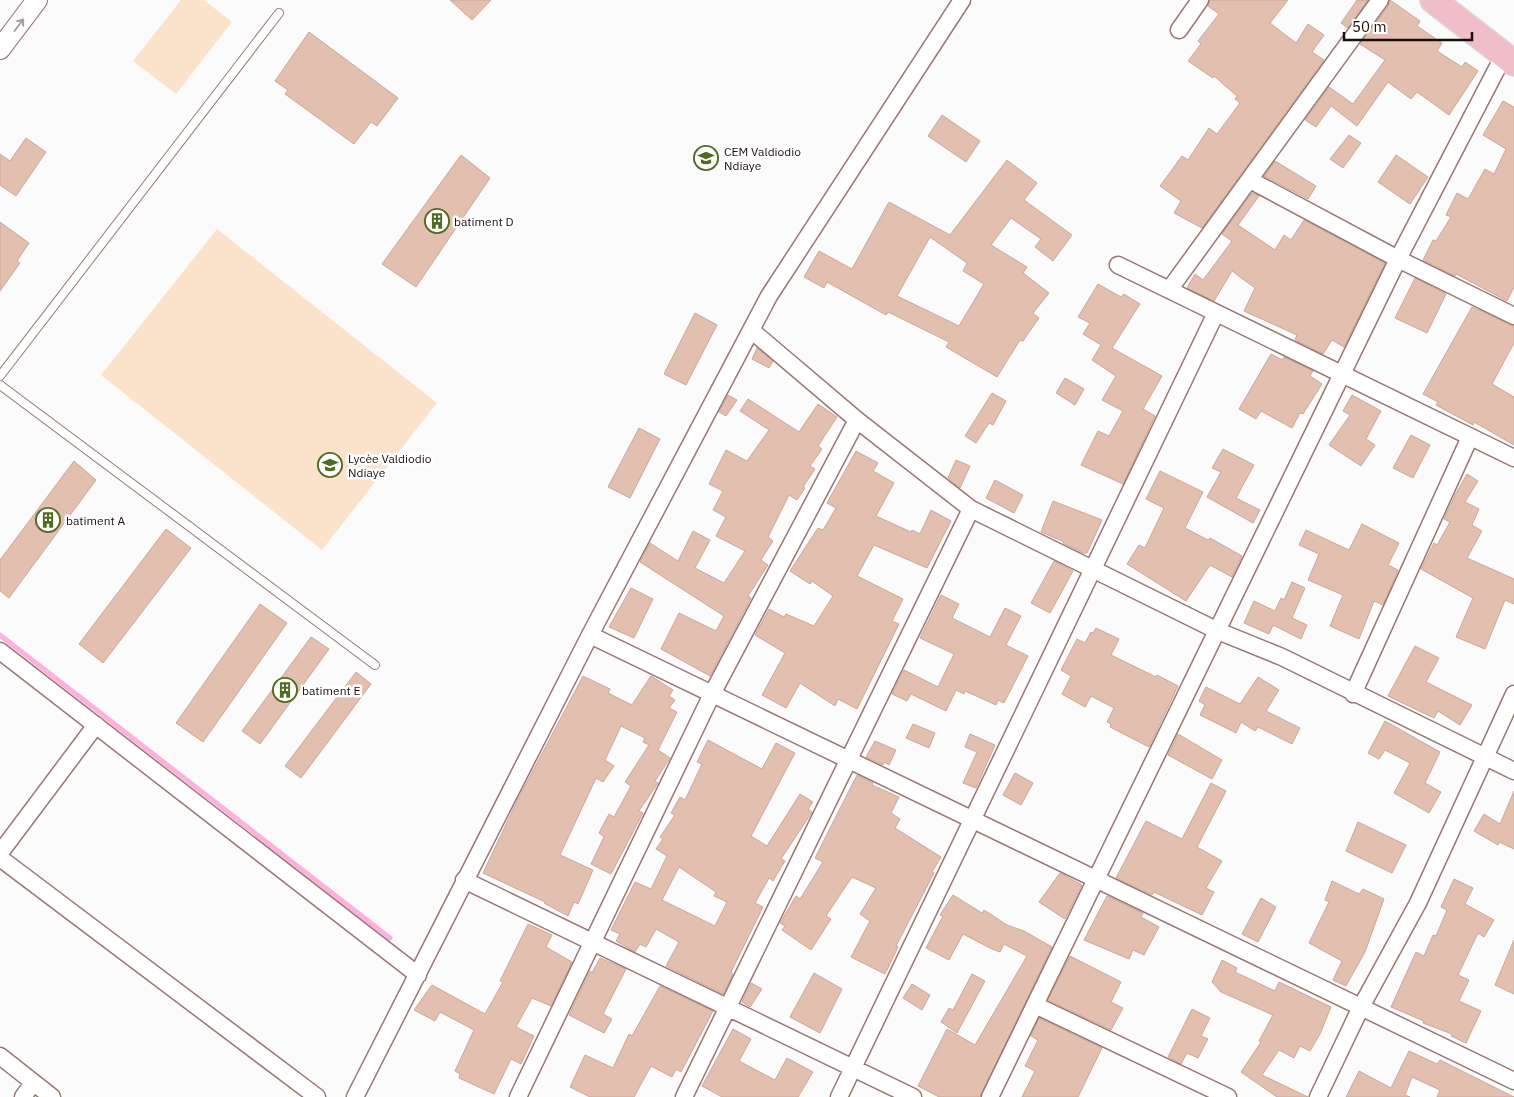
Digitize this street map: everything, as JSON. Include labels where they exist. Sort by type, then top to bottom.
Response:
[{"type":"main road","points":[[1433,0],[1509,59]]},
{"type":"street","points":[[0,49],[38,0]]},
{"type":"street","points":[[355,1097],[590,635],[769,296],[962,0]]},
{"type":"street","points":[[1179,30],[1200,0]]},
{"type":"street","points":[[1169,290],[1380,0]]},
{"type":"street","points":[[990,1097],[1398,259],[1509,59]]},
{"type":"street","points":[[1250,180],[1398,259],[1514,316]]},
{"type":"street","points":[[1118,265],[1514,458]]},
{"type":"street","points":[[839,1097],[1216,313]]},
{"type":"street","points":[[751,330],[857,420],[971,509],[1218,631],[1282,657],[1353,694],[1514,772]]},
{"type":"street","points":[[518,1097],[712,694],[857,420]]},
{"type":"street","points":[[1353,694],[1470,436]]},
{"type":"street","points":[[684,1097],[971,509]]},
{"type":"street","points":[[590,635],[1514,1081]]},
{"type":"street","points":[[0,651],[418,975]]},
{"type":"street","points":[[1318,1097],[1361,1007],[1418,904],[1483,757],[1514,694]]},
{"type":"street","points":[[0,853],[96,725]]},
{"type":"street","points":[[0,858],[317,1097]]},
{"type":"street","points":[[464,880],[913,1097]]},
{"type":"street","points":[[1035,1005],[1228,1097]]},
{"type":"street","points":[[0,1056],[52,1097]]},
{"type":"street","points":[[23,1097],[33,1083]]},
{"type":"lane","points":[[0,376],[279,13]]},
{"type":"lane","points":[[0,385],[375,665]]},
{"type":"shaded area","points":[[181,0],[204,0],[232,22],[176,94],[133,61]]},
{"type":"shaded area","points":[[217,229],[437,403],[322,550],[101,375]]},
{"type":"building","points":[[450,0],[491,0],[472,20]]},
{"type":"building","points":[[1210,0],[1288,0],[1270,23],[1296,43],[1308,24],[1324,35],[1312,52],[1324,60],[1202,228],[1174,213],[1181,201],[1160,186],[1182,156],[1188,160],[1209,128],[1217,134],[1240,103],[1235,99],[1237,96],[1214,76],[1213,78],[1188,61],[1201,44],[1198,41],[1219,14],[1208,6]]},
{"type":"building","points":[[1357,0],[1368,0],[1348,28],[1341,23]]},
{"type":"building","points":[[1390,0],[1420,21],[1417,26],[1442,43],[1437,51],[1462,67],[1465,62],[1478,71],[1449,115],[1417,92],[1411,99],[1388,82],[1357,126],[1331,106],[1316,127],[1305,120],[1329,87],[1353,104],[1385,60],[1360,44],[1388,6]]},
{"type":"building","points":[[309,32],[398,98],[377,126],[371,122],[354,144],[285,94],[288,90],[275,81]]},
{"type":"building","points":[[1503,101],[1514,107],[1514,287],[1507,301],[1456,274],[1455,276],[1423,260],[1433,240],[1436,241],[1451,217],[1446,215],[1457,193],[1468,199],[1485,169],[1494,174],[1506,149],[1483,135]]},
{"type":"building","points":[[942,115],[980,141],[966,162],[928,136]]},
{"type":"building","points":[[1349,135],[1361,143],[1343,168],[1330,159]]},
{"type":"building","points":[[26,138],[46,152],[16,196],[0,185],[0,154],[10,161]]},
{"type":"building","name":"batiment D","points":[[461,155],[490,178],[416,287],[382,264]]},
{"type":"building","points":[[1396,155],[1428,177],[1410,204],[1378,182]]},
{"type":"building","points":[[1007,160],[1037,183],[1024,200],[1072,235],[1053,261],[1035,247],[1041,239],[1011,218],[991,245],[1027,267],[1023,273],[1049,293],[1033,313],[1039,318],[1023,341],[1020,340],[997,377],[946,347],[949,342],[888,312],[886,315],[827,282],[824,288],[804,277],[819,251],[852,269],[889,202],[950,235]],"holes":[[[930,237],[967,263],[963,271],[984,284],[959,326],[897,296]]]},
{"type":"building","points":[[1275,161],[1316,186],[1308,199],[1264,176]]},
{"type":"building","points":[[1252,193],[1259,196],[1238,225],[1275,250],[1284,235],[1291,240],[1304,220],[1385,263],[1344,347],[1332,340],[1323,354],[1295,340],[1297,335],[1244,311],[1255,288],[1232,271],[1214,301],[1187,288],[1195,274],[1203,280],[1232,241],[1222,234]]},
{"type":"building","points":[[0,222],[29,243],[17,261],[20,263],[0,291]]},
{"type":"building","points":[[1415,278],[1446,294],[1427,333],[1395,318]]},
{"type":"building","points":[[1098,284],[1121,297],[1124,294],[1140,304],[1112,348],[1162,376],[1143,409],[1155,416],[1123,484],[1081,465],[1098,431],[1109,436],[1123,411],[1102,400],[1116,376],[1092,360],[1101,345],[1083,334],[1090,323],[1078,317]]},
{"type":"building","points":[[1472,307],[1514,326],[1514,343],[1492,384],[1514,397],[1514,445],[1474,422],[1473,425],[1436,405],[1438,402],[1423,394]]},
{"type":"building","points":[[695,313],[717,325],[686,385],[664,374]]},
{"type":"building","points":[[757,348],[773,361],[769,368],[752,359]]},
{"type":"building","points":[[1271,354],[1282,360],[1284,357],[1313,371],[1310,376],[1322,384],[1303,414],[1300,413],[1292,428],[1261,411],[1256,419],[1239,409]]},
{"type":"building","points":[[1065,378],[1084,389],[1075,405],[1056,393]]},
{"type":"building","points":[[992,393],[1006,401],[993,425],[989,423],[976,443],[965,436]]},
{"type":"building","points":[[728,395],[737,400],[726,416],[719,412]]},
{"type":"building","points":[[1352,395],[1381,411],[1366,439],[1375,445],[1361,466],[1329,445],[1350,415],[1343,411]]},
{"type":"building","points":[[748,399],[799,432],[818,404],[837,417],[818,446],[822,449],[810,466],[815,469],[803,487],[805,488],[797,500],[789,495],[768,537],[773,541],[761,560],[768,565],[748,596],[751,598],[710,676],[661,649],[679,613],[716,631],[724,616],[640,562],[650,543],[678,561],[693,531],[710,540],[695,568],[724,583],[745,551],[716,536],[726,517],[713,510],[723,491],[709,484],[726,450],[747,461],[769,430],[740,411]]},
{"type":"building","points":[[639,428],[660,439],[630,498],[608,487]]},
{"type":"building","points":[[1411,435],[1430,445],[1413,478],[1393,468]]},
{"type":"building","points":[[1223,449],[1254,465],[1236,498],[1260,510],[1253,523],[1207,497],[1221,472],[1212,468]]},
{"type":"building","points":[[856,451],[878,463],[873,471],[894,483],[876,516],[911,532],[912,530],[920,534],[931,510],[951,521],[927,568],[874,545],[857,576],[903,599],[892,621],[899,624],[857,709],[838,699],[835,706],[800,683],[786,708],[762,695],[785,653],[755,635],[769,609],[784,617],[786,614],[814,626],[833,596],[812,581],[810,584],[790,571],[818,528],[823,530],[836,508],[827,503]]},
{"type":"building","points":[[956,460],[970,466],[960,488],[948,478]]},
{"type":"building","name":"batiment A","points":[[74,461],[96,480],[9,598],[0,591],[0,560]]},
{"type":"building","points":[[1160,471],[1203,492],[1185,528],[1208,540],[1210,538],[1242,556],[1232,577],[1210,565],[1186,601],[1127,564],[1139,545],[1145,548],[1164,508],[1146,499]]},
{"type":"building","points":[[1467,474],[1478,481],[1465,502],[1479,509],[1472,525],[1482,531],[1467,558],[1514,579],[1514,604],[1505,600],[1485,649],[1456,637],[1473,598],[1421,569],[1434,543],[1437,545],[1450,522],[1444,519]]},
{"type":"building","points":[[995,480],[1023,495],[1014,513],[986,498]]},
{"type":"building","points":[[1053,501],[1102,520],[1087,553],[1083,553],[1041,532]]},
{"type":"building","points":[[1362,524],[1399,543],[1388,565],[1398,570],[1383,605],[1374,601],[1359,639],[1330,626],[1343,595],[1308,580],[1319,554],[1299,545],[1306,530],[1349,550]]},
{"type":"building","points":[[166,529],[191,548],[103,663],[79,644]]},
{"type":"building","points":[[1054,561],[1073,571],[1050,613],[1031,603]]},
{"type":"building","points":[[1292,582],[1305,588],[1292,618],[1307,625],[1301,639],[1273,625],[1269,634],[1244,623],[1254,601],[1275,611],[1281,598],[1284,600]]},
{"type":"building","points":[[631,588],[653,599],[634,638],[609,627]]},
{"type":"building","points":[[941,595],[959,604],[952,618],[990,637],[1005,608],[1021,616],[1006,645],[1028,656],[1004,703],[998,700],[996,705],[965,691],[964,694],[956,690],[946,711],[911,694],[907,701],[892,694],[904,670],[938,687],[954,654],[920,638]]},
{"type":"building","points":[[260,604],[287,623],[203,742],[176,723]]},
{"type":"building","points":[[1096,628],[1119,639],[1111,655],[1178,686],[1149,747],[1110,727],[1111,724],[1107,722],[1114,708],[1091,696],[1085,707],[1062,694],[1071,676],[1061,670],[1077,639],[1085,643],[1091,632],[1093,633]]},
{"type":"building","name":"batiment E","points":[[311,637],[329,649],[260,744],[242,731]]},
{"type":"building","points":[[1415,646],[1439,658],[1426,682],[1472,705],[1460,725],[1438,711],[1434,718],[1388,696]]},
{"type":"building","name":"batiment E","points":[[356,672],[371,684],[301,778],[285,766]]},
{"type":"building","points":[[583,676],[610,689],[608,693],[632,705],[651,676],[673,690],[669,696],[675,700],[669,708],[677,712],[658,750],[670,758],[655,781],[658,783],[639,811],[643,813],[611,874],[591,864],[604,837],[599,833],[609,814],[614,817],[631,786],[625,782],[649,745],[643,742],[645,738],[621,726],[605,760],[614,766],[603,782],[596,778],[560,855],[593,870],[578,904],[574,902],[568,916],[545,902],[483,873],[518,799]]},
{"type":"building","points":[[1258,677],[1279,690],[1266,711],[1300,728],[1292,744],[1258,727],[1255,731],[1241,722],[1236,733],[1200,715],[1205,705],[1199,701],[1206,687],[1240,704]]},
{"type":"building","points":[[1385,721],[1440,752],[1425,783],[1441,792],[1429,813],[1394,793],[1410,763],[1385,750],[1379,759],[1368,753]]},
{"type":"building","points":[[913,724],[935,733],[929,748],[906,738]]},
{"type":"building","points":[[970,734],[995,745],[976,788],[963,783],[977,752],[965,747]]},
{"type":"building","points":[[1178,734],[1222,760],[1212,779],[1168,755]]},
{"type":"building","points":[[708,740],[762,769],[776,743],[795,753],[751,836],[767,846],[800,794],[813,802],[808,809],[812,812],[781,859],[785,861],[773,881],[769,878],[755,903],[763,907],[731,972],[733,974],[723,994],[666,966],[679,942],[656,929],[646,947],[640,944],[635,952],[616,941],[620,934],[611,930],[635,882],[651,889],[667,856],[656,849],[663,839],[660,837],[675,815],[671,813],[680,797],[685,800],[702,764],[697,762]],"holes":[[[679,867],[716,892],[714,896],[727,902],[715,926],[662,900]]]},
{"type":"building","points":[[875,741],[896,750],[889,765],[884,762],[883,765],[866,757]]},
{"type":"building","points":[[1015,773],[1033,783],[1021,805],[1003,795]]},
{"type":"building","points":[[857,775],[873,783],[872,785],[899,797],[891,813],[900,819],[895,828],[941,857],[896,946],[898,947],[885,974],[851,957],[870,921],[860,914],[876,888],[852,877],[826,916],[831,919],[811,950],[782,930],[785,926],[780,923],[796,896],[800,899],[823,862],[815,858]]},
{"type":"building","points":[[1211,783],[1226,791],[1197,847],[1222,861],[1206,888],[1214,892],[1202,915],[1154,892],[1152,895],[1116,878],[1146,821],[1182,839]]},
{"type":"building","points":[[1514,791],[1514,849],[1499,842],[1498,845],[1474,831],[1484,814],[1500,824]]},
{"type":"building","points":[[1358,822],[1406,845],[1392,873],[1346,851]]},
{"type":"building","points":[[1060,873],[1082,885],[1065,919],[1039,902]]},
{"type":"building","points":[[1454,879],[1473,888],[1465,904],[1494,920],[1484,937],[1478,933],[1458,975],[1469,980],[1459,1001],[1481,1011],[1466,1043],[1451,1036],[1452,1034],[1423,1023],[1424,1021],[1391,1007],[1416,952],[1424,956],[1433,935],[1436,936],[1447,910],[1441,907]]},
{"type":"building","points":[[1332,881],[1359,894],[1363,889],[1384,899],[1365,952],[1346,986],[1333,980],[1342,961],[1309,943],[1329,902],[1325,900]]},
{"type":"building","points":[[953,895],[982,913],[984,910],[1007,925],[1024,931],[1052,947],[980,1097],[939,1097],[918,1086],[947,1029],[975,1045],[1027,956],[1004,944],[1000,952],[963,934],[949,960],[926,948],[943,916],[940,915]]},
{"type":"building","points":[[1107,896],[1143,913],[1141,917],[1159,927],[1144,955],[1133,950],[1129,959],[1084,940]]},
{"type":"building","points":[[1261,898],[1276,907],[1258,942],[1242,934]]},
{"type":"building","points":[[528,924],[552,935],[546,947],[572,962],[551,1006],[532,998],[516,1027],[534,1036],[521,1064],[511,1059],[494,1094],[459,1078],[460,1074],[455,1071],[474,1030],[440,1012],[435,1021],[414,1010],[432,985],[485,1014],[503,982],[500,981]]},
{"type":"building","points":[[1514,940],[1514,994],[1495,985]]},
{"type":"building","points":[[1070,956],[1121,982],[1111,1002],[1123,1008],[1111,1030],[1048,1000]]},
{"type":"building","points":[[600,958],[626,969],[603,1014],[612,1019],[604,1033],[569,1015],[590,971],[592,973]]},
{"type":"building","points":[[1222,960],[1237,968],[1235,972],[1275,991],[1279,982],[1331,1007],[1320,1034],[1310,1051],[1300,1046],[1294,1058],[1279,1050],[1262,1075],[1308,1097],[1277,1097],[1241,1072],[1261,1042],[1259,1041],[1273,1015],[1221,992],[1212,982]]},
{"type":"building","points":[[814,973],[842,989],[820,1033],[790,1017]]},
{"type":"building","points":[[972,974],[985,981],[957,1033],[941,1022],[949,1008],[953,1010]]},
{"type":"building","points":[[751,983],[762,989],[750,1007],[742,1002]]},
{"type":"building","points":[[912,984],[930,995],[922,1010],[903,998]]},
{"type":"building","points":[[660,986],[713,1011],[681,1072],[676,1069],[672,1077],[651,1066],[634,1097],[590,1097],[570,1087],[585,1055],[613,1068],[629,1034],[632,1036]]},
{"type":"building","points":[[1192,1009],[1210,1018],[1201,1036],[1208,1039],[1198,1058],[1187,1053],[1181,1064],[1168,1057]]},
{"type":"building","points":[[1039,1018],[1102,1048],[1078,1097],[1022,1097],[1035,1071],[1025,1066],[1038,1040],[1031,1036]]},
{"type":"building","points":[[733,1029],[751,1039],[739,1061],[775,1080],[787,1058],[813,1072],[798,1097],[722,1097],[702,1086]]},
{"type":"building","points":[[1409,1051],[1437,1064],[1440,1060],[1514,1097],[1437,1097],[1440,1090],[1412,1077],[1405,1095],[1410,1097],[1346,1097],[1359,1071],[1391,1088]]},
{"type":"waterway","points":[[0,635],[390,938]]},
{"type":"place","name":"CEM Valdiodio Ndiaye","points":[[706,158]]},
{"type":"place","name":"batiment D","points":[[437,221]]},
{"type":"place","name":"Lycèe Valdiodio Ndiaye","points":[[330,465]]},
{"type":"place","name":"batiment A","points":[[48,520]]},
{"type":"place","name":"batiment E","points":[[285,690]]}]
